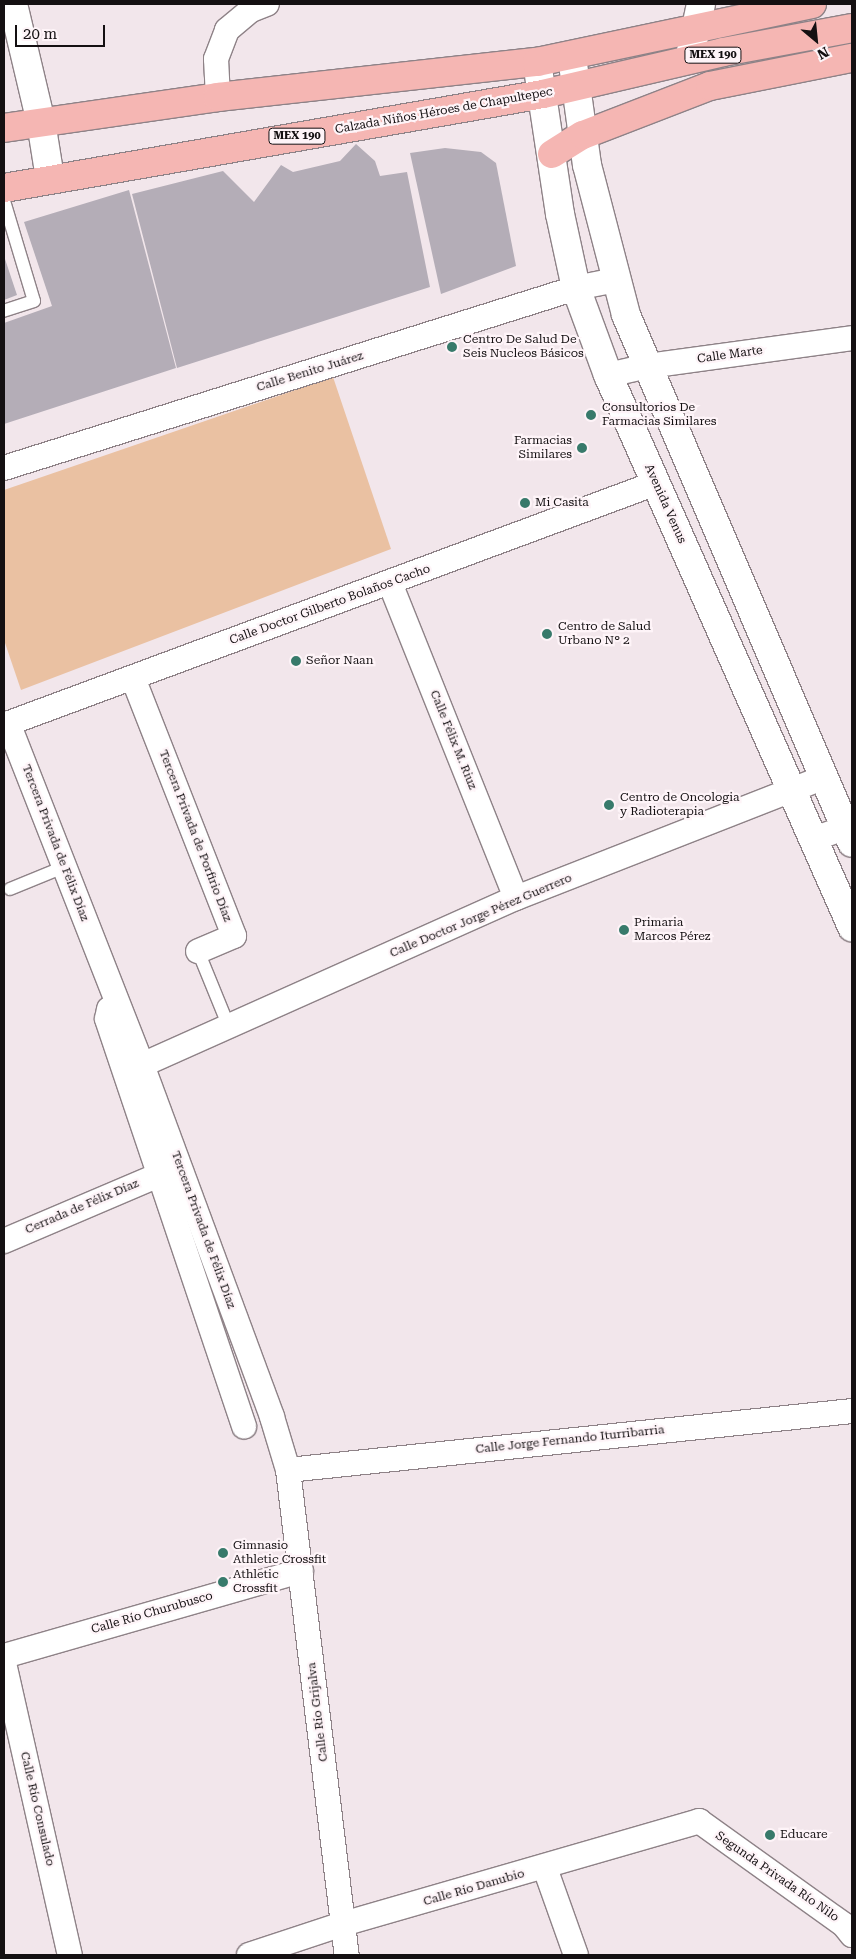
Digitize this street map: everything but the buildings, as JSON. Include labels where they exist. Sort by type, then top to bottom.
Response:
[{"type":"main road","points":[[13,4],[41,122],[50,178]]},
{"type":"main road","name":"MEX 190","points":[[4,128],[218,97],[572,57],[699,16],[812,4]]},
{"type":"main road","points":[[689,60],[699,16]]},
{"type":"main road","name":"Calzada Niños Héroes de Chapultepec","points":[[4,188],[50,178],[576,88],[689,60],[852,28]]},
{"type":"main road","points":[[572,57],[583,135],[616,280],[626,315],[824,777],[850,831]]},
{"type":"main road","points":[[552,154],[583,135],[710,86],[852,58]]},
{"type":"main road","name":"Avenida Venus","points":[[537,62],[544,94],[560,214],[576,288],[608,375],[852,927]]},
{"type":"street","points":[[218,97],[216,59],[226,30],[250,10],[267,4]]},
{"type":"street","name":"Calle Benito Juárez","points":[[4,468],[576,288],[616,280]]},
{"type":"street","name":"Calle Marte","points":[[608,375],[648,366],[852,338]]},
{"type":"street","name":"Calle Doctor Gilberto Bolaños Cacho","points":[[6,724],[656,483]]},
{"type":"street","name":"Calle Félix M. Riuz","points":[[390,583],[516,898]]},
{"type":"street","name":"Tercera Privada de Porfirio Díaz","points":[[133,678],[234,936],[198,951]]},
{"type":"street","name":"Tercera Privada de Félix Díaz","points":[[6,724],[142,1065],[272,1417],[288,1470]]},
{"type":"street","name":"Calle Doctor Jorge Pérez Guerrero","points":[[142,1065],[516,898],[824,777]]},
{"type":"street","points":[[814,840],[850,831]]},
{"type":"street","name":"Tercera Privada de Félix Díaz","points":[[114,992],[107,1019],[161,1174],[244,1427]]},
{"type":"street","name":"Cerrada de Félix Díaz","points":[[4,1241],[161,1174]]},
{"type":"street","name":"Calle Jorge Fernando Iturribarria","points":[[288,1470],[852,1411]]},
{"type":"street","name":"Calle Río Grijalva","points":[[288,1470],[347,1955]]},
{"type":"street","name":"Calle Río Churubusco","points":[[4,1656],[301,1571]]},
{"type":"street","name":"Calle Río Consulado","points":[[4,1663],[70,1955]]},
{"type":"street","name":"Calle Río Danubio","points":[[249,1955],[343,1924],[545,1868],[699,1821]]},
{"type":"street","name":"Segunda Privada Río Nilo","points":[[699,1821],[844,1925],[852,1935]]},
{"type":"street","points":[[545,1868],[576,1955]]},
{"type":"lane","points":[[4,201],[34,301],[4,312]]},
{"type":"lane","points":[[10,888],[64,867]]},
{"type":"lane","name":"Tercera Privada de Porfirio Díaz","points":[[198,951],[229,1027]]},
{"type":"shaded area","points":[[333,377],[391,549],[21,690],[4,640],[4,490]]},
{"type":"place","name":"Centro De Salud De Seis Nucleos Básicos","points":[[452,347]]},
{"type":"place","name":"Consultorios De Farmacias Similares","points":[[591,415]]},
{"type":"place","name":"Farmacias Similares","points":[[582,448]]},
{"type":"place","name":"Mi Casita","points":[[525,503]]},
{"type":"place","name":"Centro de Salud Urbano N° 2","points":[[547,634]]},
{"type":"place","name":"Señor Naan","points":[[296,661]]},
{"type":"place","name":"Centro de Oncologia y Radioterapia","points":[[609,805]]},
{"type":"place","name":"Primaria Marcos Pérez","points":[[624,930]]},
{"type":"place","name":"Gimnasio Athletic Crossfit","points":[[223,1553]]},
{"type":"place","name":"Athletic Crossfit","points":[[223,1582]]},
{"type":"place","name":"Educare","points":[[770,1835]]}]
